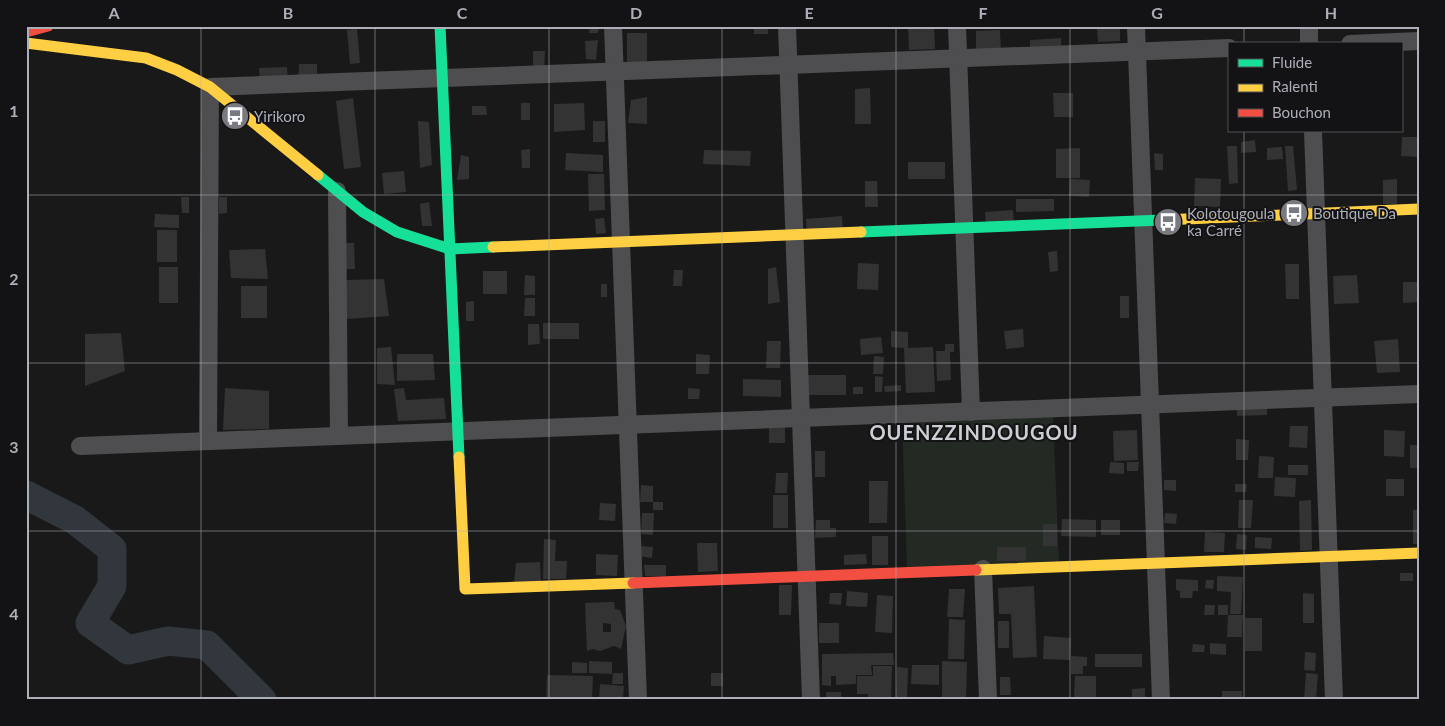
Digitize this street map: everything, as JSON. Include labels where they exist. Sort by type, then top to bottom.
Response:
[{"type":"street","points":[[26,32],[48,26]]},
{"type":"street","points":[[440,26],[465,589],[1419,553]]},
{"type":"street","points":[[613,26],[638,700]]},
{"type":"street","points":[[787,26],[812,700]]},
{"type":"street","points":[[957,26],[971,412]]},
{"type":"street","points":[[1136,26],[1161,700]]},
{"type":"street","points":[[1309,26],[1309,42]]},
{"type":"street","points":[[1396,42],[1419,41]]},
{"type":"street","points":[[26,43],[146,58],[177,70],[210,87],[363,212],[397,232],[450,248],[1419,209]]},
{"type":"street","points":[[210,87],[1228,48]]},
{"type":"street","points":[[208,441],[210,87]]},
{"type":"street","points":[[1312,132],[1334,700]]},
{"type":"street","points":[[337,191],[339,436]]},
{"type":"street","points":[[80,446],[1419,394]]},
{"type":"street","points":[[983,569],[988,700]]},
{"type":"shaded area","points":[[1053,414],[1059,562],[907,568],[902,420]]},
{"type":"building","points":[[590,26],[599,26],[598,33],[589,33]]},
{"type":"building","points":[[754,26],[768,26],[768,34],[754,34]]},
{"type":"building","points":[[908,26],[934,26],[935,49],[909,50]]},
{"type":"building","points":[[1097,26],[1120,26],[1120,41],[1098,42]]},
{"type":"building","points":[[357,29],[360,63],[350,64],[347,30]]},
{"type":"building","points":[[1000,30],[1001,53],[976,53],[976,31]]},
{"type":"building","points":[[627,33],[647,33],[647,65],[627,65]]},
{"type":"building","points":[[1061,38],[1061,50],[1030,51],[1030,40]]},
{"type":"building","points":[[598,40],[596,60],[586,59],[585,41]]},
{"type":"building","points":[[533,51],[545,51],[544,72],[533,71]]},
{"type":"building","points":[[299,64],[317,64],[317,82],[298,82]]},
{"type":"building","points":[[287,67],[288,83],[260,84],[259,68]]},
{"type":"building","points":[[870,88],[871,124],[855,124],[855,89]]},
{"type":"building","points":[[1053,93],[1073,93],[1073,117],[1054,117]]},
{"type":"building","points":[[647,97],[647,124],[628,123],[631,100]]},
{"type":"building","points":[[353,98],[361,167],[344,169],[336,101]]},
{"type":"building","points":[[521,103],[530,103],[530,120],[521,120]]},
{"type":"building","points":[[584,103],[585,130],[554,132],[554,104]]},
{"type":"building","points":[[472,106],[486,106],[487,115],[472,115]]},
{"type":"building","points":[[418,121],[429,122],[432,165],[420,168]]},
{"type":"building","points":[[593,121],[605,121],[605,142],[593,142]]},
{"type":"building","points":[[1402,137],[1419,137],[1419,157],[1401,156]]},
{"type":"building","points":[[1255,140],[1256,152],[1241,153],[1241,142]]},
{"type":"building","points":[[1227,146],[1237,146],[1238,183],[1229,184]]},
{"type":"building","points":[[1285,146],[1293,146],[1297,190],[1288,191]]},
{"type":"building","points":[[1282,147],[1283,159],[1267,160],[1267,148]]},
{"type":"building","points":[[1080,148],[1080,178],[1056,178],[1056,149]]},
{"type":"building","points":[[530,149],[530,168],[522,168],[521,150]]},
{"type":"building","points":[[704,150],[751,151],[750,166],[703,164]]},
{"type":"building","points":[[566,153],[603,155],[603,172],[565,170]]},
{"type":"building","points":[[1154,153],[1163,154],[1163,170],[1155,170]]},
{"type":"building","points":[[461,155],[469,157],[469,179],[457,180]]},
{"type":"building","points":[[908,162],[945,162],[945,179],[908,179]]},
{"type":"building","points":[[404,171],[406,192],[384,194],[382,173]]},
{"type":"building","points":[[588,174],[604,174],[605,210],[589,211]]},
{"type":"building","points":[[1195,178],[1221,179],[1220,207],[1194,206]]},
{"type":"building","points":[[1070,179],[1090,180],[1089,197],[1069,196]]},
{"type":"building","points":[[1397,179],[1397,204],[1383,204],[1383,180]]},
{"type":"building","points":[[865,181],[877,181],[878,207],[865,207]]},
{"type":"building","points":[[181,197],[189,197],[189,213],[182,213]]},
{"type":"building","points":[[219,197],[227,197],[227,213],[219,214]]},
{"type":"building","points":[[1016,199],[1054,199],[1054,211],[1016,212]]},
{"type":"building","points":[[429,202],[432,226],[422,226],[420,204]]},
{"type":"building","points":[[1013,210],[1014,223],[986,226],[985,212]]},
{"type":"building","points":[[155,214],[179,215],[179,228],[154,227]]},
{"type":"building","points":[[842,216],[843,232],[807,235],[806,219]]},
{"type":"building","points":[[604,218],[606,233],[596,234],[595,219]]},
{"type":"building","points":[[157,230],[177,230],[177,262],[157,262]]},
{"type":"building","points":[[344,243],[354,243],[355,269],[345,269]]},
{"type":"building","points":[[265,249],[268,279],[231,278],[229,250]]},
{"type":"building","points":[[1057,251],[1058,271],[1050,272],[1048,252]]},
{"type":"building","points":[[858,263],[879,264],[878,290],[857,289]]},
{"type":"building","points":[[1285,264],[1299,264],[1299,299],[1286,299]]},
{"type":"building","points":[[159,267],[178,267],[178,303],[159,303]]},
{"type":"building","points":[[776,267],[780,302],[768,304],[768,269]]},
{"type":"building","points":[[674,270],[683,270],[682,286],[673,286]]},
{"type":"building","points":[[483,271],[507,271],[507,294],[483,294]]},
{"type":"building","points":[[525,275],[535,276],[535,295],[524,295]]},
{"type":"building","points":[[1357,275],[1359,303],[1334,304],[1333,276]]},
{"type":"building","points":[[384,279],[389,316],[346,319],[346,280]]},
{"type":"building","points":[[1403,282],[1419,282],[1419,302],[1403,303]]},
{"type":"building","points":[[601,284],[607,284],[607,297],[601,297]]},
{"type":"building","points":[[241,286],[267,286],[267,318],[241,318]]},
{"type":"building","points":[[1120,296],[1129,296],[1129,318],[1120,318]]},
{"type":"building","points":[[525,298],[535,298],[535,316],[524,316]]},
{"type":"building","points":[[474,301],[474,321],[466,321],[466,302]]},
{"type":"building","points":[[543,323],[579,323],[579,339],[543,339]]},
{"type":"building","points":[[528,324],[539,324],[540,344],[528,345]]},
{"type":"building","points":[[1023,329],[1024,347],[1006,349],[1004,331]]},
{"type":"building","points":[[891,331],[908,332],[908,348],[933,347],[935,392],[906,393],[904,348],[891,347]]},
{"type":"building","points":[[121,333],[125,371],[85,386],[85,334]]},
{"type":"building","points":[[881,337],[883,353],[861,355],[860,339]]},
{"type":"building","points":[[1398,339],[1400,372],[1377,373],[1374,341]]},
{"type":"building","points":[[767,341],[781,341],[780,368],[766,368]]},
{"type":"building","points":[[945,344],[954,344],[954,352],[950,352],[951,380],[937,381],[936,351],[945,351]]},
{"type":"building","points":[[391,347],[395,385],[377,384],[377,348]]},
{"type":"building","points":[[397,354],[433,354],[435,380],[397,381]]},
{"type":"building","points":[[696,354],[710,355],[709,374],[696,374]]},
{"type":"building","points":[[874,356],[884,357],[883,374],[873,374]]},
{"type":"building","points":[[805,375],[846,375],[846,395],[805,395]]},
{"type":"building","points":[[875,376],[883,377],[882,392],[875,392]]},
{"type":"building","points":[[743,379],[781,380],[781,397],[743,396]]},
{"type":"building","points":[[901,385],[901,391],[885,392],[884,386]]},
{"type":"building","points":[[853,387],[863,387],[863,394],[853,394]]},
{"type":"building","points":[[225,388],[269,391],[269,429],[223,430]]},
{"type":"building","points":[[404,388],[406,400],[444,398],[446,419],[398,421],[394,389]]},
{"type":"building","points":[[688,388],[700,389],[699,399],[688,399]]},
{"type":"building","points":[[1267,401],[1267,415],[1237,416],[1237,402]]},
{"type":"building","points":[[769,424],[785,424],[785,443],[769,443]]},
{"type":"building","points":[[1290,426],[1308,426],[1307,448],[1289,447]]},
{"type":"building","points":[[1137,430],[1138,460],[1114,461],[1113,431]]},
{"type":"building","points":[[1384,430],[1405,431],[1404,457],[1384,456]]},
{"type":"building","points":[[1236,439],[1249,440],[1248,460],[1236,460]]},
{"type":"building","points":[[1410,445],[1419,445],[1419,468],[1410,468]]},
{"type":"building","points":[[815,451],[825,451],[825,477],[815,477]]},
{"type":"building","points":[[1259,456],[1274,457],[1273,478],[1258,478]]},
{"type":"building","points":[[1110,462],[1124,463],[1124,474],[1109,473]]},
{"type":"building","points":[[1127,462],[1139,462],[1138,471],[1127,471]]},
{"type":"building","points":[[1288,465],[1308,465],[1308,475],[1288,475]]},
{"type":"building","points":[[776,473],[788,473],[787,493],[775,493]]},
{"type":"building","points":[[1275,477],[1296,478],[1295,497],[1274,496]]},
{"type":"building","points":[[1386,479],[1404,479],[1404,496],[1386,496]]},
{"type":"building","points":[[1164,480],[1176,480],[1176,491],[1164,490]]},
{"type":"building","points":[[869,481],[888,481],[887,523],[869,523]]},
{"type":"building","points":[[1235,484],[1247,484],[1246,492],[1235,492]]},
{"type":"building","points":[[641,485],[653,486],[653,502],[640,502]]},
{"type":"building","points":[[773,495],[788,495],[788,528],[773,528]]},
{"type":"building","points":[[1239,500],[1253,500],[1251,528],[1238,528]]},
{"type":"building","points":[[1311,500],[1312,550],[1300,551],[1299,501]]},
{"type":"building","points":[[653,502],[663,502],[663,510],[653,510]]},
{"type":"building","points":[[600,503],[616,504],[615,521],[599,520]]},
{"type":"building","points":[[1413,510],[1419,510],[1419,544],[1413,544]]},
{"type":"building","points":[[642,513],[654,513],[653,535],[641,534]]},
{"type":"building","points":[[1165,513],[1177,514],[1176,524],[1164,523]]},
{"type":"building","points":[[1062,519],[1096,520],[1096,537],[1061,536]]},
{"type":"building","points":[[816,520],[830,520],[830,528],[836,528],[836,537],[815,538]]},
{"type":"building","points":[[1101,520],[1120,520],[1120,535],[1101,535]]},
{"type":"building","points":[[1043,524],[1057,524],[1057,546],[1043,546]]},
{"type":"building","points":[[1205,532],[1225,533],[1224,552],[1204,552]]},
{"type":"building","points":[[1237,534],[1247,535],[1246,550],[1236,549]]},
{"type":"building","points":[[872,536],[888,536],[888,565],[872,565]]},
{"type":"building","points":[[1255,537],[1272,538],[1271,549],[1255,548]]},
{"type":"building","points":[[544,539],[556,540],[555,561],[567,561],[566,579],[543,579]]},
{"type":"building","points":[[697,543],[717,543],[718,571],[698,572]]},
{"type":"building","points":[[639,546],[653,547],[652,558],[638,556]]},
{"type":"building","points":[[997,547],[1026,547],[1026,561],[997,561]]},
{"type":"building","points":[[596,554],[618,555],[617,576],[596,575]]},
{"type":"building","points":[[866,554],[867,564],[844,565],[844,555]]},
{"type":"building","points":[[540,562],[541,584],[514,583],[516,563]]},
{"type":"building","points":[[644,565],[666,565],[666,576],[645,576]]},
{"type":"building","points":[[1400,573],[1413,573],[1413,581],[1400,581]]},
{"type":"building","points":[[1217,576],[1243,577],[1241,614],[1230,614],[1231,592],[1217,591]]},
{"type":"building","points":[[1176,579],[1198,580],[1198,591],[1193,591],[1192,598],[1180,598],[1180,591],[1176,590]]},
{"type":"building","points":[[1206,580],[1214,580],[1213,589],[1205,588]]},
{"type":"building","points":[[779,585],[792,585],[791,615],[779,615]]},
{"type":"building","points":[[1034,586],[1037,657],[1013,658],[1011,614],[999,614],[998,588]]},
{"type":"building","points":[[949,589],[965,589],[963,617],[947,617]]},
{"type":"building","points":[[847,591],[868,593],[867,607],[846,606]]},
{"type":"building","points":[[830,593],[842,593],[841,605],[829,604]]},
{"type":"building","points":[[1303,593],[1314,594],[1314,623],[1303,623]]},
{"type":"building","points":[[877,595],[893,596],[892,633],[875,632]]},
{"type":"building","points":[[614,602],[615,609],[620,610],[626,626],[621,649],[614,646],[600,651],[593,649],[587,651],[585,603]],"holes":[[[603,623],[611,624],[611,632],[603,632]]]},
{"type":"building","points":[[1205,605],[1215,605],[1214,615],[1204,615]]},
{"type":"building","points":[[1218,605],[1228,605],[1228,615],[1218,615]]},
{"type":"building","points":[[1228,615],[1243,615],[1242,637],[1227,637]]},
{"type":"building","points":[[1245,618],[1262,618],[1262,651],[1245,651]]},
{"type":"building","points":[[949,619],[965,620],[964,659],[948,659]]},
{"type":"building","points":[[998,621],[1009,621],[1009,648],[998,648]]},
{"type":"building","points":[[819,623],[839,623],[839,643],[819,643]]},
{"type":"building","points":[[1044,636],[1071,638],[1070,660],[1043,659]]},
{"type":"building","points":[[1210,643],[1226,644],[1226,655],[1210,654]]},
{"type":"building","points":[[1193,644],[1205,645],[1204,652],[1192,652]]},
{"type":"building","points":[[1305,652],[1316,653],[1315,671],[1304,670]]},
{"type":"building","points":[[893,653],[894,665],[871,665],[872,675],[856,675],[856,684],[836,685],[836,676],[831,676],[831,686],[822,685],[822,654]]},
{"type":"building","points":[[1095,654],[1142,654],[1142,667],[1095,667]]},
{"type":"building","points":[[1071,656],[1087,657],[1087,666],[1083,666],[1083,674],[1071,674]]},
{"type":"building","points":[[589,661],[612,662],[612,674],[589,673]]},
{"type":"building","points":[[942,661],[967,662],[966,699],[942,699]]},
{"type":"building","points":[[572,662],[587,663],[587,673],[572,673]]},
{"type":"building","points":[[912,665],[939,665],[939,685],[911,684]]},
{"type":"building","points":[[873,666],[892,666],[891,700],[868,700],[868,694],[857,694],[857,676],[873,676]]},
{"type":"building","points":[[897,667],[908,668],[907,698],[896,698]]},
{"type":"building","points":[[613,673],[623,673],[623,684],[612,684]]},
{"type":"building","points":[[711,673],[723,673],[723,686],[711,686]]},
{"type":"building","points":[[1306,673],[1318,674],[1316,700],[1304,700]]},
{"type":"building","points":[[547,675],[593,676],[592,700],[546,700]]},
{"type":"building","points":[[1075,676],[1096,676],[1096,697],[1074,697]]},
{"type":"building","points":[[1000,677],[1010,677],[1011,695],[1000,695]]},
{"type":"building","points":[[600,684],[624,686],[623,700],[599,700]]},
{"type":"building","points":[[1145,688],[1145,700],[1132,700],[1132,689]]},
{"type":"building","points":[[1222,691],[1242,691],[1242,700],[1222,700]]},
{"type":"building","points":[[826,692],[841,692],[841,700],[826,700]]},
{"type":"waterway","points":[[26,495],[75,520],[112,549],[112,586],[90,623],[128,650],[168,641],[207,645],[262,700]]},
{"type":"traffic: fast","points":[[440,26],[459,457]]},
{"type":"traffic: fast","points":[[318,175],[363,212],[397,232],[450,249],[493,247]]},
{"type":"traffic: fast","points":[[861,232],[1163,220]]},
{"type":"traffic: slow","points":[[26,43],[146,58],[177,70],[210,87],[318,175]]},
{"type":"traffic: slow","points":[[1163,220],[1419,209]]},
{"type":"traffic: slow","points":[[493,247],[861,232]]},
{"type":"traffic: slow","points":[[459,457],[465,589],[633,583]]},
{"type":"traffic: slow","points":[[976,570],[1419,553]]},
{"type":"traffic: jam","points":[[26,32],[48,26]]},
{"type":"traffic: jam","points":[[633,583],[976,570]]},
{"type":"place","name":"Yirikoro","points":[[235,116]]},
{"type":"place","name":"Boutique Da","points":[[1294,213]]},
{"type":"place","name":"Kolotougoula ka Carré","points":[[1168,222]]},
{"type":"district","name":"OUENZZINDOUGOU","points":[[974,432]]}]
